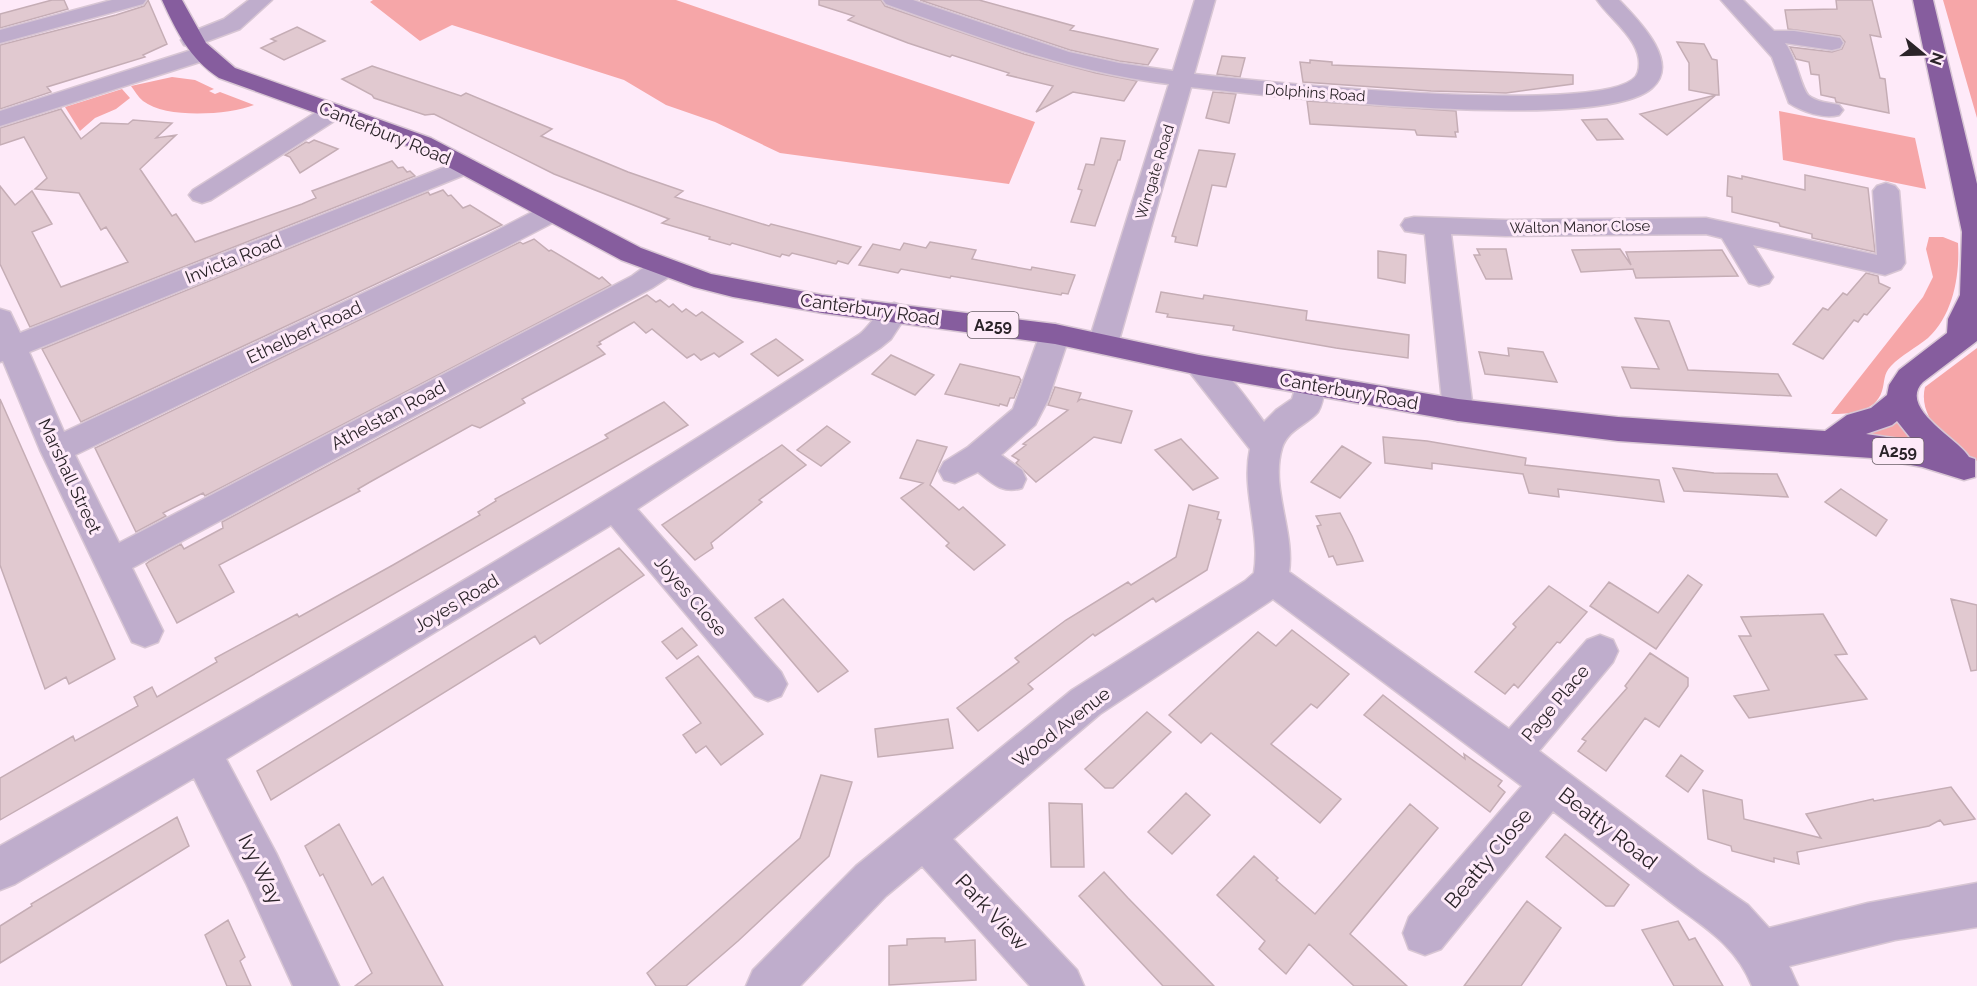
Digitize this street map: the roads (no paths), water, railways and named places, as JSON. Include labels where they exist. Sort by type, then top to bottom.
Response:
[{"type":"highway","name":"A259","points":[[172,0],[196,47]]},
{"type":"highway","points":[[1923,0],[1976,233],[1974,296],[1962,319],[1969,333],[1905,382],[1902,399],[1921,431],[1970,471]]},
{"type":"highway","name":"Canterbury Road","points":[[196,47],[216,68],[234,77],[422,143],[631,254],[704,281],[758,293],[1055,334],[1199,365],[1458,410],[1618,429],[1872,446],[1922,455],[1970,471]]},
{"type":"highway","name":"A259","points":[[1831,443],[1858,423],[1881,417],[1902,399]]},
{"type":"street","points":[[0,37],[136,0]]},
{"type":"street","points":[[0,119],[196,47],[232,24],[262,0]]},
{"type":"street","name":"Dolphins Road","points":[[893,0],[1001,37],[1094,65],[1182,81],[1324,94],[1467,101],[1579,102],[1620,97],[1644,85],[1650,72],[1649,55],[1636,33],[1607,0]]},
{"type":"street","name":"Wingate Road","points":[[1103,344],[1205,0]]},
{"type":"street","points":[[1731,0],[1768,37],[1783,56],[1796,105],[1831,110]]},
{"type":"street","points":[[1768,37],[1832,43]]},
{"type":"street","points":[[202,195],[334,111]]},
{"type":"street","name":"Invicta Road","points":[[4,339],[465,166]]},
{"type":"street","name":"Walton Manor Close","points":[[1458,410],[1426,225],[1506,228],[1688,225],[1727,231],[1885,266],[1890,263],[1891,259],[1886,191]]},
{"type":"street","name":"Ethelbert Road","points":[[56,450],[495,242],[551,213]]},
{"type":"street","points":[[1727,231],[1759,277]]},
{"type":"street","name":"Athelstan Road","points":[[111,563],[642,282],[665,267]]},
{"type":"street","name":"Joyes Road","points":[[0,869],[202,754],[615,507],[742,427],[870,341],[881,332],[894,313]]},
{"type":"street","points":[[1010,479],[967,464],[1024,417],[1033,400],[1055,334]]},
{"type":"street","name":"Marshall Street","points":[[4,339],[145,631]]},
{"type":"street","points":[[1199,365],[1228,397],[1265,446]]},
{"type":"street","points":[[1270,578],[1272,549],[1262,465],[1265,446],[1277,427],[1306,405],[1310,385]]},
{"type":"street","name":"Joyes Close","points":[[615,507],[768,684]]},
{"type":"street","name":"Beatty Road","points":[[1270,578],[1510,753],[1685,887],[1733,920],[1768,969],[1866,926],[1942,909],[1977,905]]},
{"type":"street","name":"Wood Avenue","points":[[769,986],[871,882],[1086,702],[1258,591],[1270,578]]},
{"type":"street","name":"Page Place","points":[[1510,753],[1520,745],[1599,651]]},
{"type":"street","name":"Ivy Way","points":[[202,754],[261,867],[316,986]]},
{"type":"street","name":"Beatty Close","points":[[1425,933],[1550,784]]},
{"type":"street","name":"Park View","points":[[924,838],[1061,986]]}]
